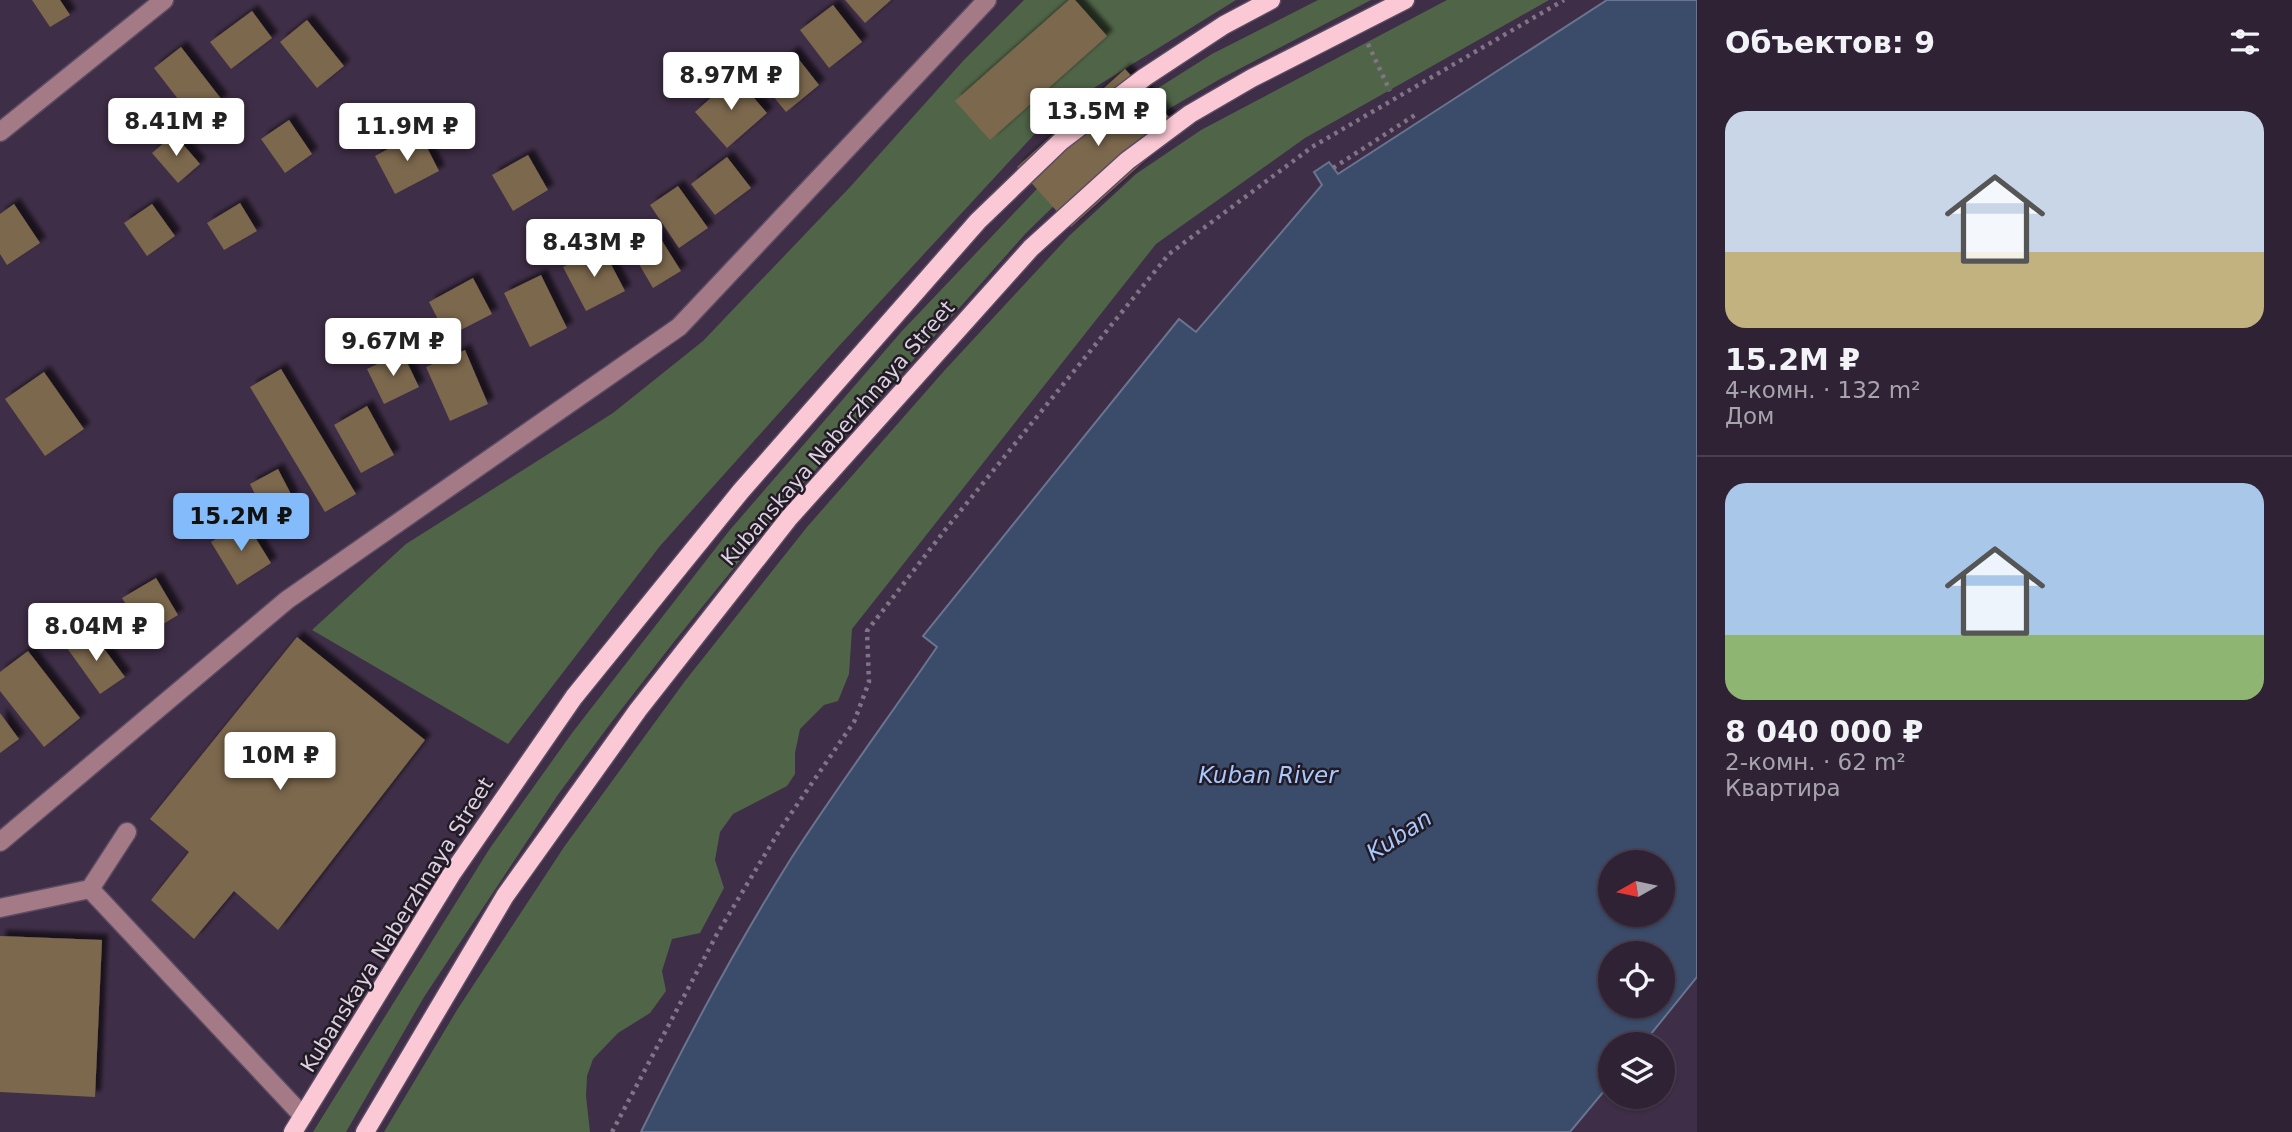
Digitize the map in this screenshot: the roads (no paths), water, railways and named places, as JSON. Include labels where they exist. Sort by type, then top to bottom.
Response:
[{"type":"main road","name":"Kubanskaya Naberzhnaya Street","points":[[293,1132],[451,875],[574,697],[741,491],[978,220],[1061,141],[1224,24],[1271,0]]},
{"type":"main road","name":"Kubanskaya Naberzhnaya Street","points":[[365,1132],[505,896],[638,710],[789,518],[1031,248],[1127,161],[1190,114],[1252,78],[1405,0]]},
{"type":"street","points":[[0,132],[164,0]]},
{"type":"street","points":[[0,842],[287,600],[678,327],[987,0]]},
{"type":"street","points":[[0,908],[90,890],[127,832]]},
{"type":"street","points":[[90,890],[303,1116]]},
{"type":"water","name":"Kuban River","points":[[1607,0],[1697,0],[1697,977],[1675,1004],[1675,941],[1598,941],[1598,1018],[1664,1018],[1653,1032],[1598,1032],[1598,1098],[1570,1132],[641,1132],[713,993],[771,891],[827,804],[937,647],[923,636],[1179,319],[1196,332],[1322,185],[1314,172],[1329,162],[1338,174]]},
{"type":"water label","name":"Kuban","points":[[1399,835]]}]
